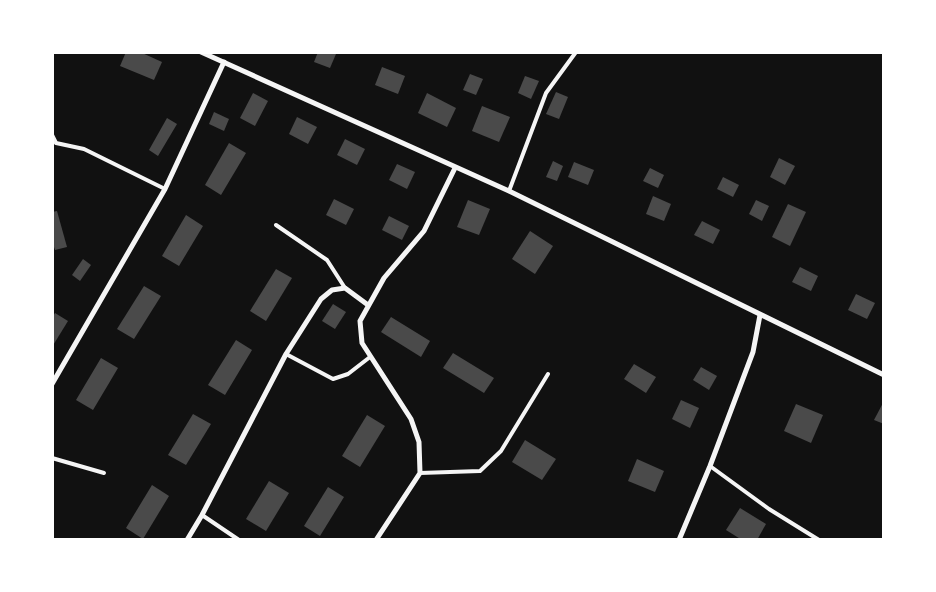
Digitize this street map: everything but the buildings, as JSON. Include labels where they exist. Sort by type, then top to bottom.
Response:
[{"type":"street","points":[[201,52],[509,191],[884,375]]},
{"type":"street","points":[[52,384],[165,189],[224,62]]},
{"type":"street","points":[[376,540],[420,473],[419,442],[411,419],[362,343],[360,321],[384,278],[424,231],[455,168]]},
{"type":"street","points":[[187,540],[286,354],[321,299],[332,290],[345,288],[368,305]]},
{"type":"street","points":[[679,540],[710,466],[753,352],[760,315]]},
{"type":"lane","points":[[509,191],[546,92],[576,52]]},
{"type":"lane","points":[[52,135],[56,143],[84,149],[165,189]]},
{"type":"lane","points":[[276,225],[327,260],[345,288]]},
{"type":"lane","points":[[286,354],[333,379],[348,374],[370,357]]},
{"type":"lane","points":[[420,473],[480,471],[501,451],[548,374]]},
{"type":"lane","points":[[52,458],[104,473]]},
{"type":"lane","points":[[710,466],[769,509],[819,540]]},
{"type":"lane","points":[[202,514],[239,540]]}]
